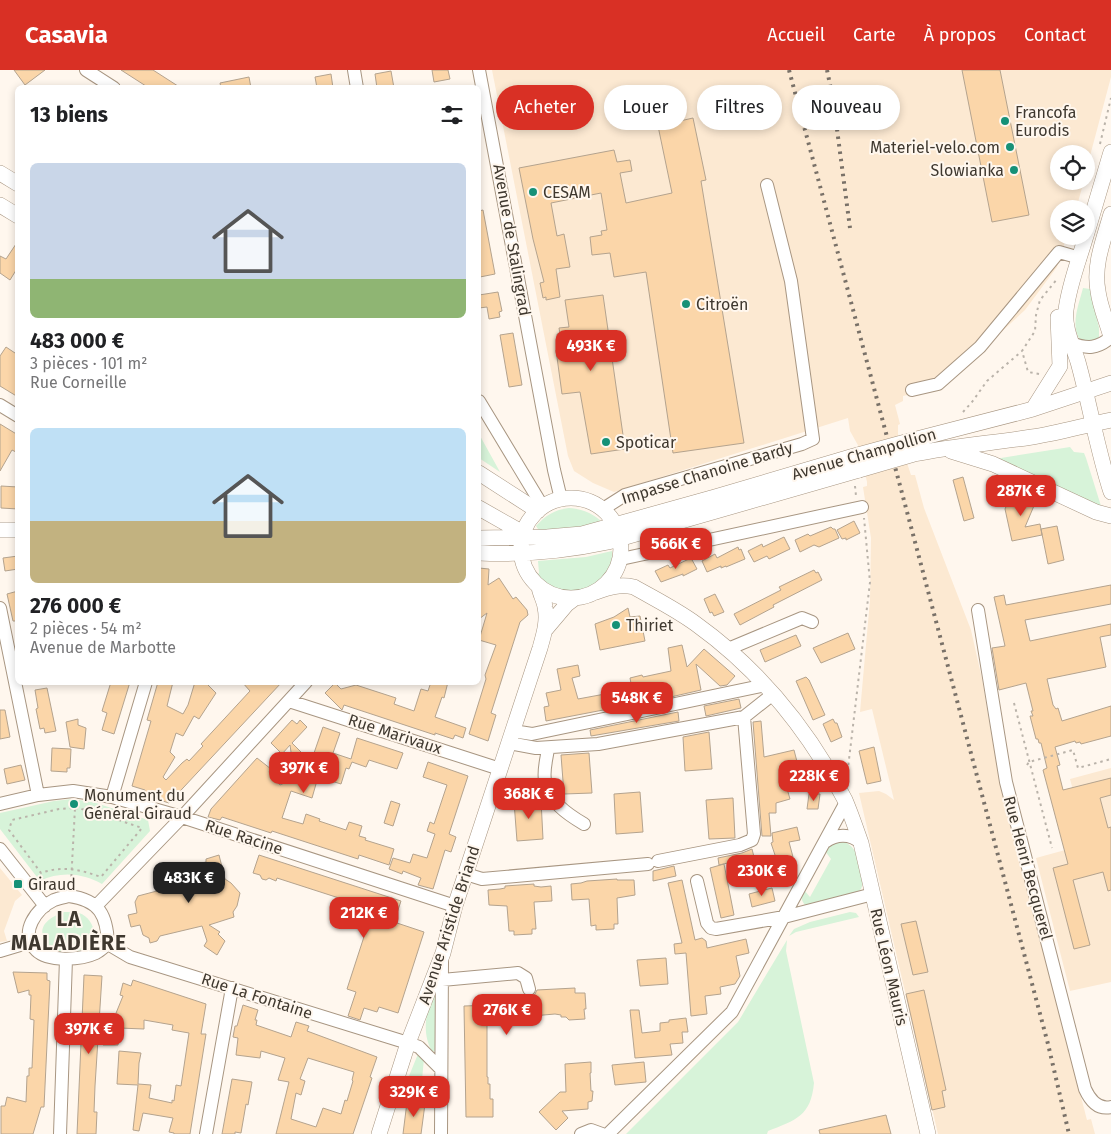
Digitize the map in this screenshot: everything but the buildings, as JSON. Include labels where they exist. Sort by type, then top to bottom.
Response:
[{"type":"main road","points":[[1095,206],[1111,152]]},
{"type":"main road","points":[[0,173],[15,182]]},
{"type":"main road","points":[[0,205],[15,214]]},
{"type":"main road","points":[[1111,214],[1105,251],[1096,275],[1098,292],[1111,337]]},
{"type":"main road","points":[[1084,245],[1066,310],[1066,322],[1078,361],[1101,460],[1111,492]]},
{"type":"main road","points":[[1033,409],[1060,366],[1058,319],[1061,306],[1072,284]]},
{"type":"main road","name":"Avenue Champollion","points":[[522,541],[588,546],[619,532],[912,447],[1111,384]]},
{"type":"main road","name":"Avenue Champollion","points":[[912,447],[942,448],[1032,437],[1111,420]]},
{"type":"main road","points":[[942,448],[993,464],[1096,512],[1111,516]]},
{"type":"main road","points":[[481,473],[540,509]]},
{"type":"main road","points":[[561,499],[581,499],[603,509],[619,532],[620,561],[624,574],[634,587],[617,586],[575,598],[553,595],[539,587],[526,572],[522,541],[530,519],[540,509],[561,499]]},
{"type":"main road","points":[[481,510],[522,541]]},
{"type":"main road","points":[[0,530],[15,530]]},
{"type":"main road","points":[[481,538],[522,541]]},
{"type":"main road","points":[[481,553],[497,554],[522,541]]},
{"type":"main road","points":[[596,592],[609,582],[620,561]]},
{"type":"main road","name":"Avenue Aristide Briand","points":[[379,1134],[408,1043],[443,953],[455,906],[545,630],[545,608],[539,587]]},
{"type":"main road","name":"Rue Léon Mauris","points":[[634,587],[696,624],[728,649],[769,689],[821,758],[846,802],[861,843],[928,1134]]},
{"type":"main road","name":"Avenue Aristide Briand","points":[[545,630],[567,604],[575,598]]},
{"type":"street","points":[[86,70],[109,85]]},
{"type":"street","points":[[354,70],[356,85]]},
{"type":"street","name":"Avenue de Stalingrad","points":[[480,70],[561,499]]},
{"type":"street","name":"Impasse Chanoine Bardy","points":[[603,509],[625,495],[802,444],[813,439],[791,281],[767,185]]},
{"type":"street","points":[[912,390],[938,384],[980,347],[1059,252],[1080,258]]},
{"type":"street","points":[[1071,343],[1081,347],[1092,348],[1103,344],[1111,337]]},
{"type":"street","points":[[0,405],[15,414]]},
{"type":"street","points":[[481,405],[540,509]]},
{"type":"street","points":[[620,561],[862,507]]},
{"type":"street","points":[[0,608],[15,681]]},
{"type":"street","name":"Rue Henri Becquerel","points":[[978,610],[1006,782],[1085,1089],[1089,1098],[1096,1105],[1106,1108],[1111,1107]]},
{"type":"street","points":[[728,649],[802,618],[812,622]]},
{"type":"street","points":[[16,685],[38,794]]},
{"type":"street","points":[[112,797],[145,685]]},
{"type":"street","points":[[96,906],[182,817],[303,685]]},
{"type":"street","points":[[511,737],[769,689]]},
{"type":"street","points":[[511,737],[536,748],[598,744],[744,717],[769,689]]},
{"type":"street","name":"Rue Marivaux","points":[[289,701],[500,769]]},
{"type":"street","points":[[466,874],[482,879],[653,863],[740,845],[752,840],[754,834],[744,717]]},
{"type":"street","points":[[548,748],[544,779],[548,793],[568,815],[584,824]]},
{"type":"street","name":"Rue Racine","points":[[0,804],[38,794],[73,791],[112,797],[182,817],[455,906]]},
{"type":"street","points":[[608,1134],[732,1012],[846,802]]},
{"type":"street","points":[[825,842],[834,837],[844,836],[855,838],[861,843]]},
{"type":"street","points":[[0,849],[45,906]]},
{"type":"street","points":[[697,881],[706,920],[712,928],[722,929],[873,894]]},
{"type":"street","points":[[70,896],[84,898],[96,906],[103,916],[107,927],[108,944],[97,953],[82,958],[66,959],[45,956],[36,950],[30,942],[31,922],[37,913],[54,900],[70,896]]},
{"type":"street","points":[[0,951],[30,942]]},
{"type":"street","name":"Rue La Fontaine","points":[[108,944],[130,957],[419,1047],[440,1068]]},
{"type":"street","points":[[441,1134],[440,1068],[443,953]]},
{"type":"street","points":[[60,1134],[66,959]]},
{"type":"street","points":[[442,980],[518,973],[526,978],[529,989]]},
{"type":"street","points":[[206,1134],[232,988]]},
{"type":"street","points":[[581,1134],[591,1130],[602,1134]]},
{"type":"path","points":[[958,417],[987,381],[1022,351]]},
{"type":"path","points":[[832,778],[848,768],[870,582],[866,528],[862,507]]},
{"type":"path","points":[[1014,703],[1052,848]]},
{"type":"path","points":[[1027,765],[1030,762],[1073,750],[1078,768],[1111,759]]},
{"type":"path","points":[[70,896],[75,808]]},
{"type":"path","points":[[75,808],[92,811],[142,828],[101,877],[87,871],[72,869],[58,869],[41,873],[9,830],[12,820],[59,809],[75,808]]},
{"type":"path","points":[[399,1071],[423,1097],[440,1100]]},
{"type":"shaded area","points":[[492,70],[1111,70],[1111,77],[1093,145],[1050,145],[1050,190],[1081,190],[1079,200],[1050,200],[1050,245],[1064,245],[1057,267],[1025,310],[941,388],[903,396],[903,401],[895,405],[900,424],[898,425],[898,436],[911,475],[915,475],[924,508],[971,630],[982,679],[1000,785],[1087,1120],[1091,1119],[1095,1134],[938,1134],[859,793],[879,791],[894,800],[872,709],[860,712],[870,600],[871,538],[863,487],[867,486],[867,482],[859,447],[850,431],[848,418],[614,492],[593,483],[574,471],[568,456],[504,130],[594,130],[594,85],[496,85],[496,90]]},
{"type":"shaded area","points":[[1111,768],[1111,982],[1070,991],[1036,858],[1087,844],[1070,779]]},
{"type":"shaded area","points":[[0,868],[22,895],[15,901],[4,931],[7,941],[0,942]]},
{"type":"green space","points":[[1083,288],[1090,289],[1099,328],[1099,337],[1093,342],[1080,340],[1077,334],[1076,314]]},
{"type":"green space","points":[[481,438],[500,472],[481,459]]},
{"type":"green space","points":[[1070,447],[1074,452],[1084,453],[1101,506],[997,460],[1001,458]]},
{"type":"green space","points":[[569,508],[582,510],[593,515],[600,520],[599,526],[540,532],[536,526],[543,519],[559,510]]},
{"type":"green space","points":[[612,551],[611,562],[601,579],[583,589],[562,591],[552,588],[537,575],[539,573],[538,561],[586,557]]},
{"type":"green space","points":[[72,799],[93,802],[148,820],[150,831],[102,884],[87,877],[71,875],[55,876],[40,881],[0,829],[0,813]]},
{"type":"green space","points":[[842,841],[851,846],[856,854],[861,871],[861,889],[844,898],[805,905],[801,898],[804,890],[810,897],[831,859],[825,851],[828,845]]},
{"type":"green space","points":[[64,912],[79,913],[91,922],[94,936],[93,941],[87,948],[65,952],[54,950],[46,944],[42,934],[44,925],[51,918]]},
{"type":"green space","points":[[850,912],[856,913],[859,917],[796,932],[789,936],[794,929],[810,922]]},
{"type":"green space","points":[[787,940],[786,951],[814,1083],[806,1110],[794,1120],[768,1131],[767,1134],[626,1134],[738,1022]]},
{"type":"green space","points":[[436,988],[437,1052],[432,1051],[426,1028],[427,1012]]},
{"type":"green space","points":[[418,1054],[424,1058],[422,1080],[430,1097],[420,1092],[409,1076]]},
{"type":"railway","points":[[789,70],[1048,1044],[1069,1134]]},
{"type":"railway","points":[[827,70],[833,99],[850,228]]},
{"type":"place","name":"Francofa Eurodis","points":[[1005,121]]},
{"type":"place","name":"Materiel-velo.com","points":[[1010,147]]},
{"type":"place","name":"Slowianka","points":[[1014,170]]},
{"type":"place","name":"CESAM","points":[[533,192]]},
{"type":"place","name":"Citroën","points":[[686,304]]},
{"type":"place","name":"Spoticar","points":[[606,442]]},
{"type":"place","name":"Thiriet","points":[[616,625]]},
{"type":"place","name":"Monument du Général Giraud","points":[[74,804]]},
{"type":"place","name":"Giraud","points":[[18,884]]},
{"type":"district","name":"LA MALADIÈRE","points":[[69,931]]}]
